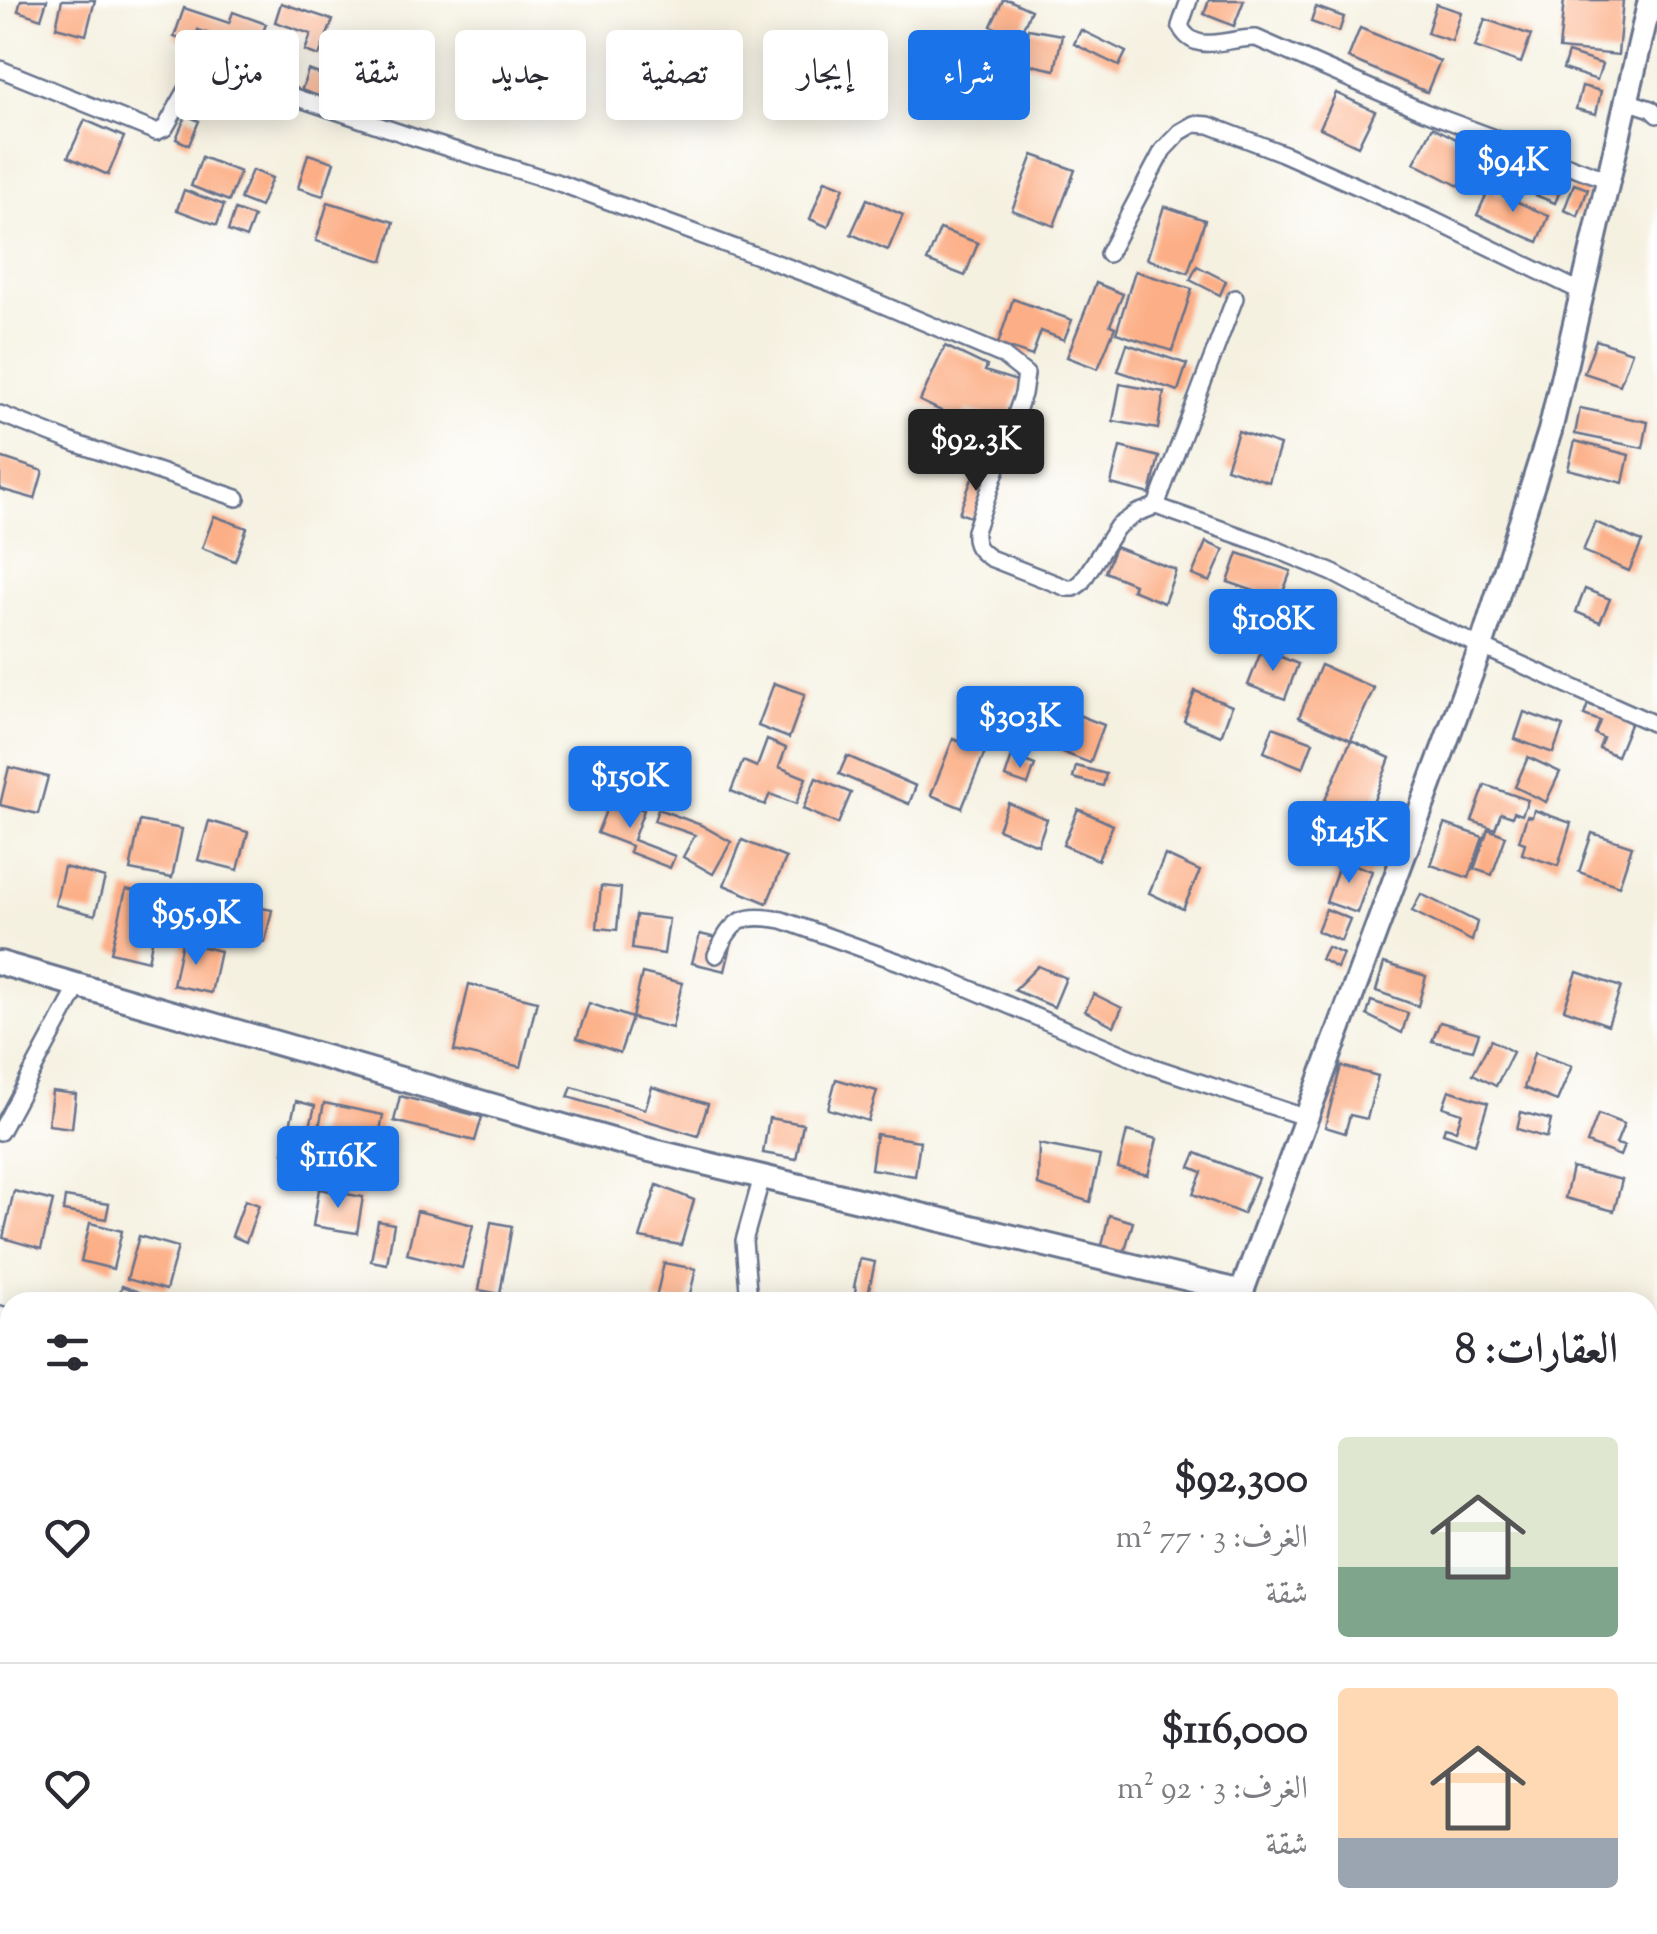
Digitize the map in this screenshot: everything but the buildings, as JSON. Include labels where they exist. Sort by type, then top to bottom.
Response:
[{"type":"street","points":[[1190,0],[1180,26],[1193,43],[1256,38],[1425,112],[1608,180]]},
{"type":"street","points":[[1242,1292],[1481,647],[1550,431],[1650,0]]},
{"type":"street","points":[[0,69],[156,132],[165,128],[188,86],[197,78],[208,72],[241,80],[562,184],[831,283],[1002,355],[1026,374],[975,531],[974,542],[990,558],[1074,588],[1118,527],[1156,506],[1333,573],[1422,620],[1657,724]]},
{"type":"street","points":[[1627,100],[1657,114]]},
{"type":"street","points":[[1108,254],[1164,150],[1180,132],[1194,124],[1209,125],[1431,218],[1582,292]]},
{"type":"street","points":[[1156,506],[1235,298]]},
{"type":"street","points":[[0,414],[236,498]]},
{"type":"street","points":[[716,955],[724,937],[740,920],[754,916],[782,920],[946,980],[1151,1066],[1307,1118]]},
{"type":"street","points":[[0,963],[629,1145],[1220,1292]]},
{"type":"street","points":[[0,1132],[80,985]]},
{"type":"street","points":[[748,1292],[744,1241],[762,1176]]}]
